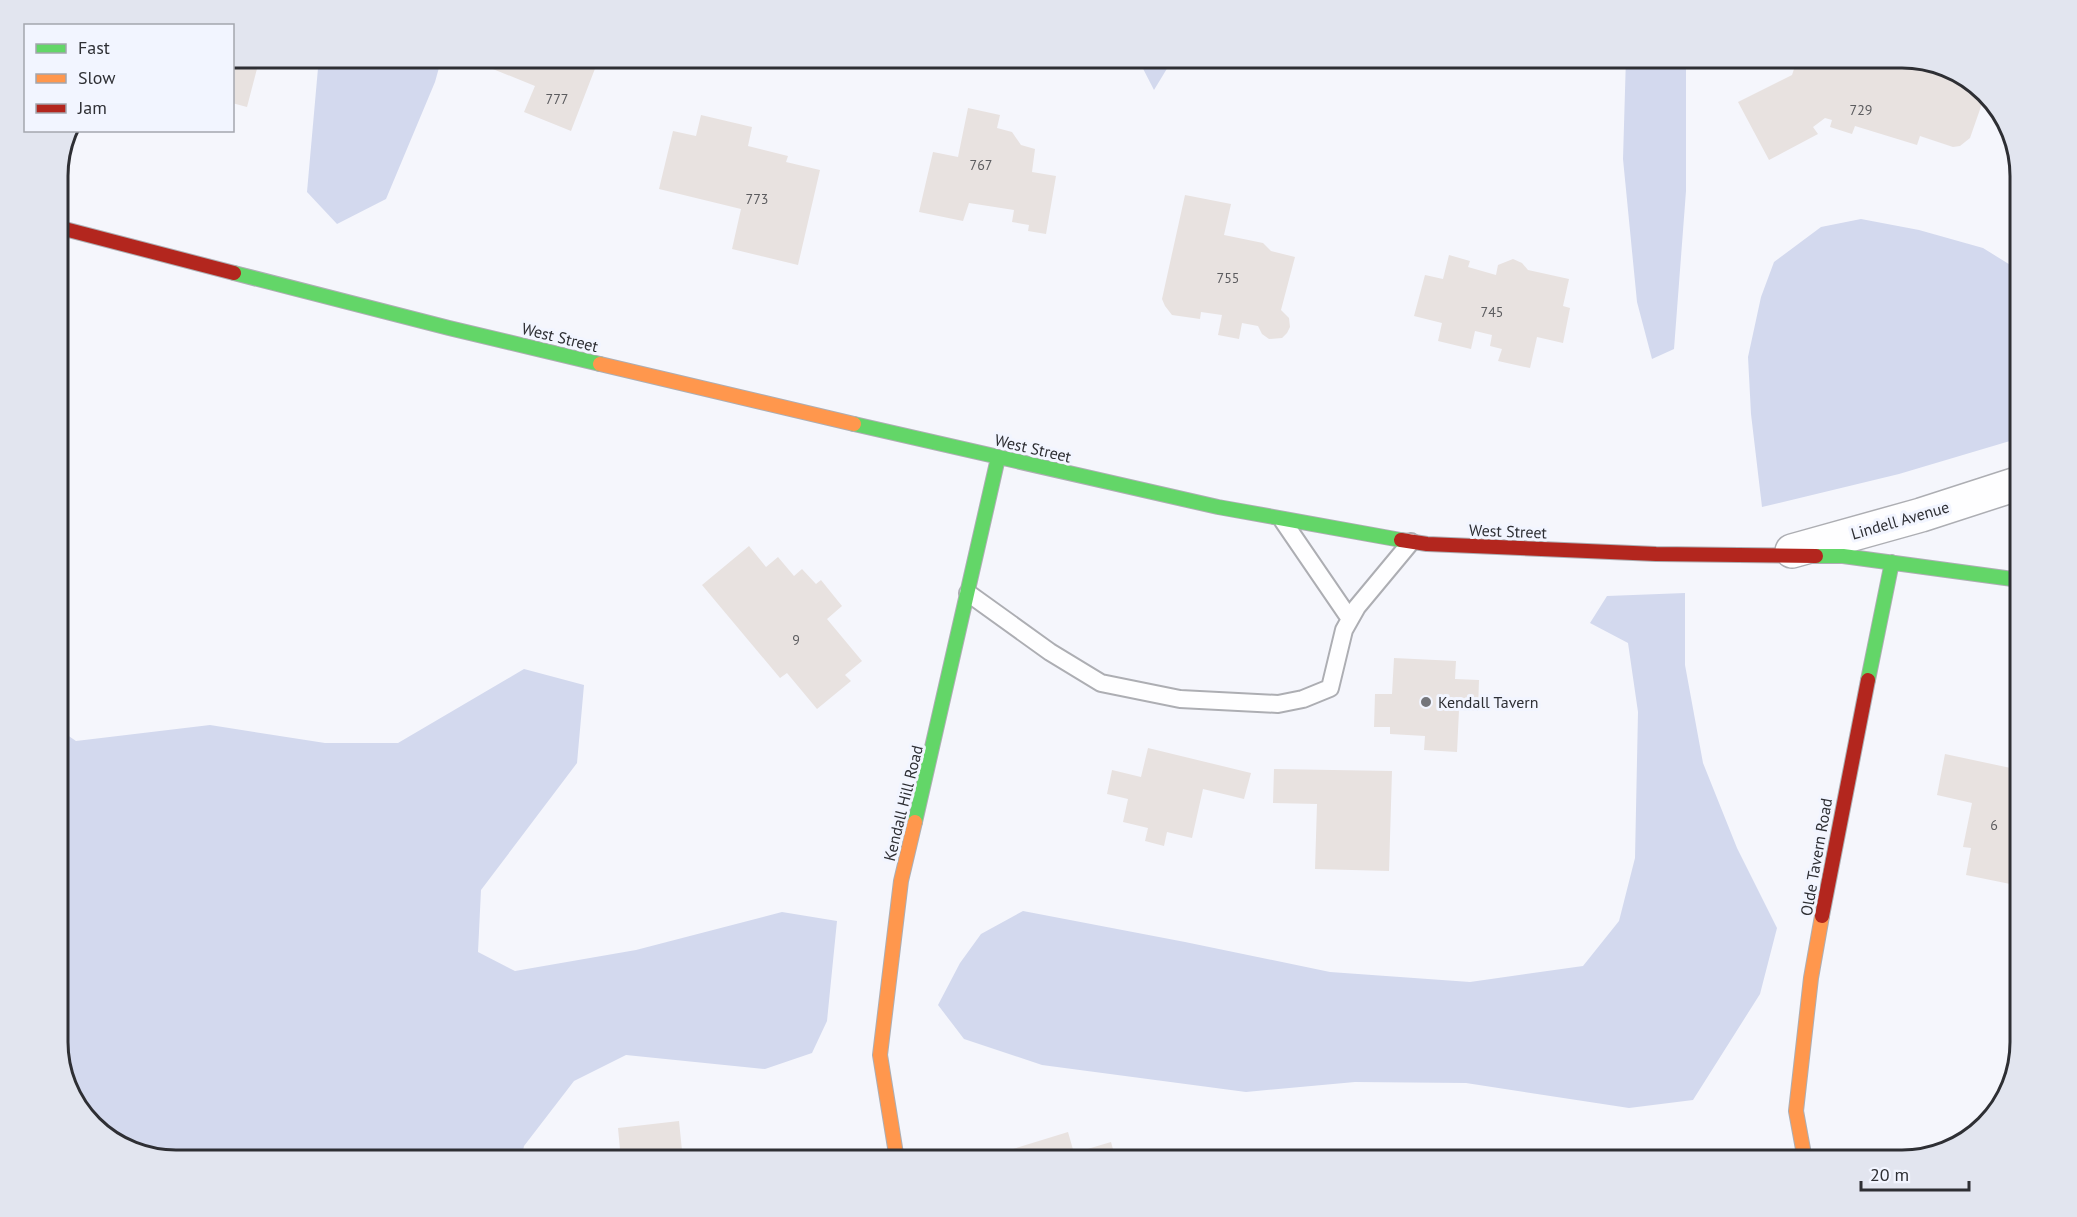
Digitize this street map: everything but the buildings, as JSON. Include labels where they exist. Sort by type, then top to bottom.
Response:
[{"type":"street","name":"West Street","points":[[68,230],[449,328],[998,458],[1218,507],[1411,542],[1656,554],[1843,556],[2009,579]]},
{"type":"street","name":"Kendall Hill Road","points":[[895,1150],[880,1055],[901,880],[998,458]]},
{"type":"street","name":"Lindell Avenue","points":[[1779,555],[1921,515],[2009,486]]},
{"type":"street","name":"Olde Tavern Road","points":[[1803,1150],[1796,1112],[1811,978],[1844,796],[1892,562]]},
{"type":"lane","points":[[1281,518],[1350,619]]},
{"type":"lane","points":[[968,592],[1050,652],[1101,683],[1180,699],[1278,704],[1304,699],[1330,688],[1344,630],[1350,619],[1357,607],[1411,542]]},
{"type":"shaded area","points":[[318,68],[439,68],[386,199],[337,224],[307,192]]},
{"type":"shaded area","points":[[1143,68],[1167,68],[1154,90]]},
{"type":"shaded area","points":[[1626,68],[1686,68],[1686,191],[1674,349],[1652,359],[1637,302],[1623,159]]},
{"type":"shaded area","points":[[1861,219],[1919,230],[1983,248],[2009,264],[2009,441],[1899,474],[1762,507],[1751,414],[1748,357],[1761,297],[1774,262],[1821,227]]},
{"type":"shaded area","points":[[1685,593],[1685,665],[1703,763],[1737,848],[1777,928],[1760,994],[1693,1100],[1629,1108],[1466,1083],[1355,1082],[1246,1092],[1042,1065],[964,1039],[938,1005],[960,963],[981,934],[1023,911],[1330,972],[1470,982],[1583,966],[1619,921],[1635,858],[1638,712],[1628,643],[1590,623],[1607,596]]},
{"type":"shaded area","points":[[524,669],[584,685],[577,763],[481,890],[478,952],[515,971],[636,950],[782,912],[837,921],[827,1021],[812,1053],[765,1069],[626,1055],[574,1081],[523,1150],[176,1150],[148,1146],[110,1127],[94,1113],[79,1089],[73,1076],[68,1048],[68,736],[76,741],[210,725],[325,743],[398,743]]},
{"type":"traffic: fast","points":[[234,273],[600,364]]},
{"type":"traffic: fast","points":[[854,424],[1218,507],[1401,540]]},
{"type":"traffic: fast","points":[[915,822],[998,458]]},
{"type":"traffic: fast","points":[[1816,556],[1843,556],[2009,579]]},
{"type":"traffic: fast","points":[[1868,680],[1892,562]]},
{"type":"traffic: slow","points":[[600,364],[854,424]]},
{"type":"traffic: slow","points":[[895,1150],[880,1055],[901,881],[915,822]]},
{"type":"traffic: slow","points":[[1803,1150],[1796,1111],[1811,978],[1822,916]]},
{"type":"traffic: jam","points":[[68,230],[234,273]]},
{"type":"traffic: jam","points":[[1401,540],[1427,544],[1656,554],[1816,556]]},
{"type":"traffic: jam","points":[[1822,916],[1868,680]]},
{"type":"place","name":"Kendall Tavern","points":[[1426,702]]}]
